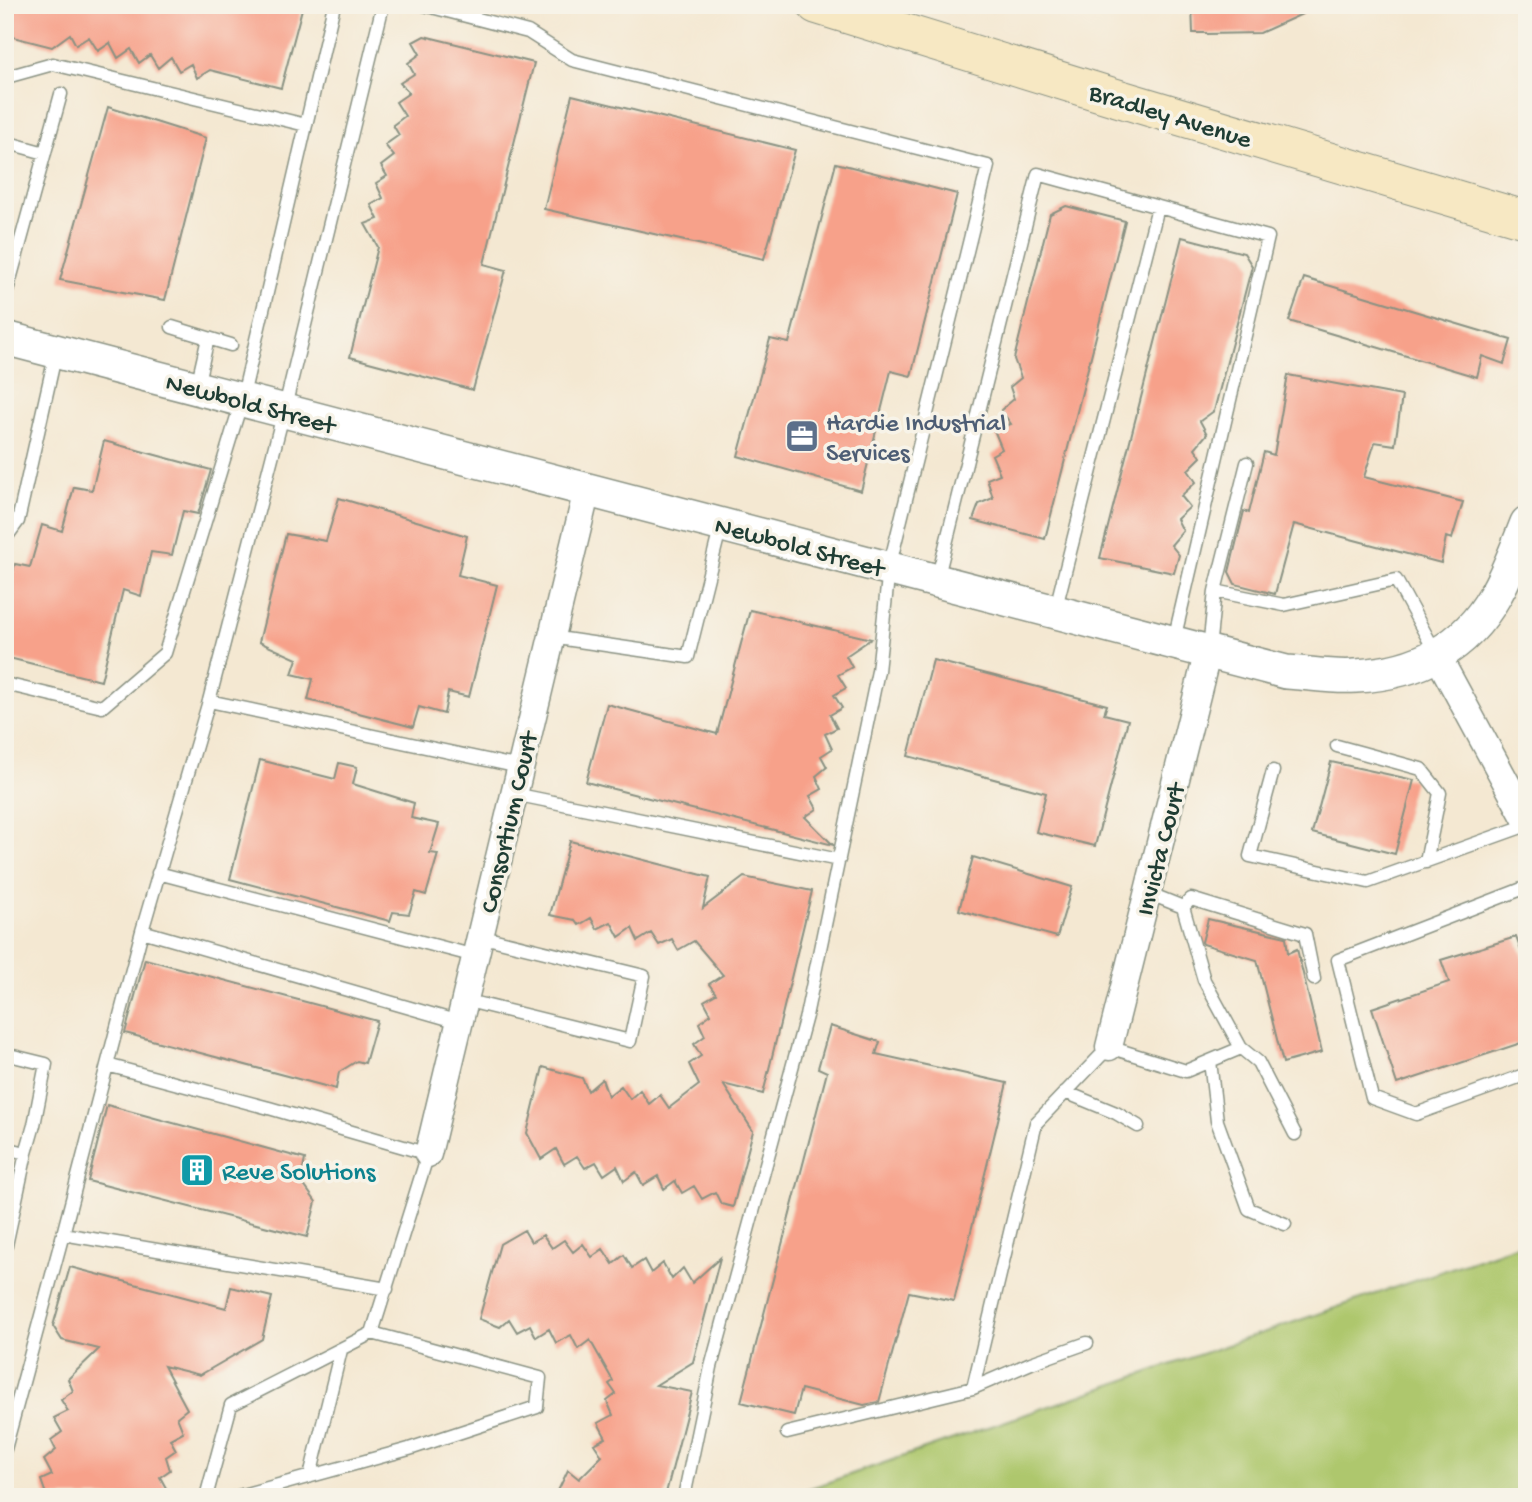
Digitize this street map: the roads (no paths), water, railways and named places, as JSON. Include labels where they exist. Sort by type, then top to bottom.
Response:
[{"type":"main road","name":"Bradley Avenue","points":[[816,5],[1527,220]]},
{"type":"street","name":"Newbold Street","points":[[5,338],[1286,672],[1354,677],[1394,672],[1420,664],[1437,655],[1468,632],[1493,600],[1527,523]]},
{"type":"street","name":"Consortium Court","points":[[428,1154],[587,490]]},
{"type":"street","name":"Invicta Court","points":[[1109,1047],[1208,651]]},
{"type":"street","points":[[1437,655],[1527,823]]},
{"type":"lane","points":[[5,684],[103,707],[165,653],[242,400],[334,5]]},
{"type":"lane","points":[[5,1449],[142,931],[209,701],[284,411],[383,5]]},
{"type":"lane","points":[[424,5],[528,32],[572,60],[988,166],[889,568],[878,671],[806,1016],[711,1367],[684,1497]]},
{"type":"lane","points":[[5,75],[53,64],[306,125]]},
{"type":"lane","points":[[5,298],[61,94]]},
{"type":"lane","points":[[5,142],[45,153]]},
{"type":"lane","points":[[937,580],[1038,174],[1268,237],[1174,642]]},
{"type":"lane","points":[[1055,611],[1158,207]]},
{"type":"lane","points":[[172,327],[231,345]]},
{"type":"lane","points":[[196,388],[208,338]]},
{"type":"lane","points":[[5,539],[18,521],[57,351]]},
{"type":"lane","points":[[1208,651],[1215,591],[1247,463]]},
{"type":"lane","points":[[551,637],[688,657],[721,524]]},
{"type":"lane","points":[[1215,591],[1284,605],[1396,580],[1437,655]]},
{"type":"lane","points":[[209,701],[520,767]]},
{"type":"lane","points":[[1337,746],[1421,769],[1440,793],[1426,862]]},
{"type":"lane","points":[[1273,771],[1250,856],[1368,882],[1527,823]]},
{"type":"lane","points":[[513,794],[839,860]]},
{"type":"lane","points":[[142,931],[461,1011],[631,1041],[644,976],[477,946],[158,873]]},
{"type":"lane","points":[[1527,887],[1338,960],[1372,1098],[1416,1115],[1527,1074]]},
{"type":"lane","points":[[1147,893],[1182,906]]},
{"type":"lane","points":[[1182,906],[1191,900],[1305,934],[1314,979]]},
{"type":"lane","points":[[1182,906],[1204,980],[1241,1048],[1258,1062],[1295,1134]]},
{"type":"lane","points":[[973,1388],[1036,1123],[1109,1047],[1186,1071],[1241,1048]]},
{"type":"lane","points":[[5,1054],[46,1064],[5,1250]]},
{"type":"lane","points":[[1210,1061],[1217,1121],[1249,1209],[1285,1224]]},
{"type":"lane","points":[[107,1065],[428,1154],[372,1333],[231,1405],[206,1497]]},
{"type":"lane","points":[[1065,1092],[1116,1113],[1138,1126]]},
{"type":"lane","points":[[5,1148],[26,1153]]},
{"type":"lane","points":[[63,1234],[387,1289]]},
{"type":"lane","points":[[235,1497],[409,1450],[537,1407],[540,1378],[372,1333]]},
{"type":"lane","points":[[787,1433],[973,1388],[1087,1343]]},
{"type":"lane","points":[[310,1476],[341,1350]]},
{"type":"place","name":"Hardie Industrial Services","points":[[802,436]]},
{"type":"place","name":"Reve Solutions","points":[[197,1170]]}]
